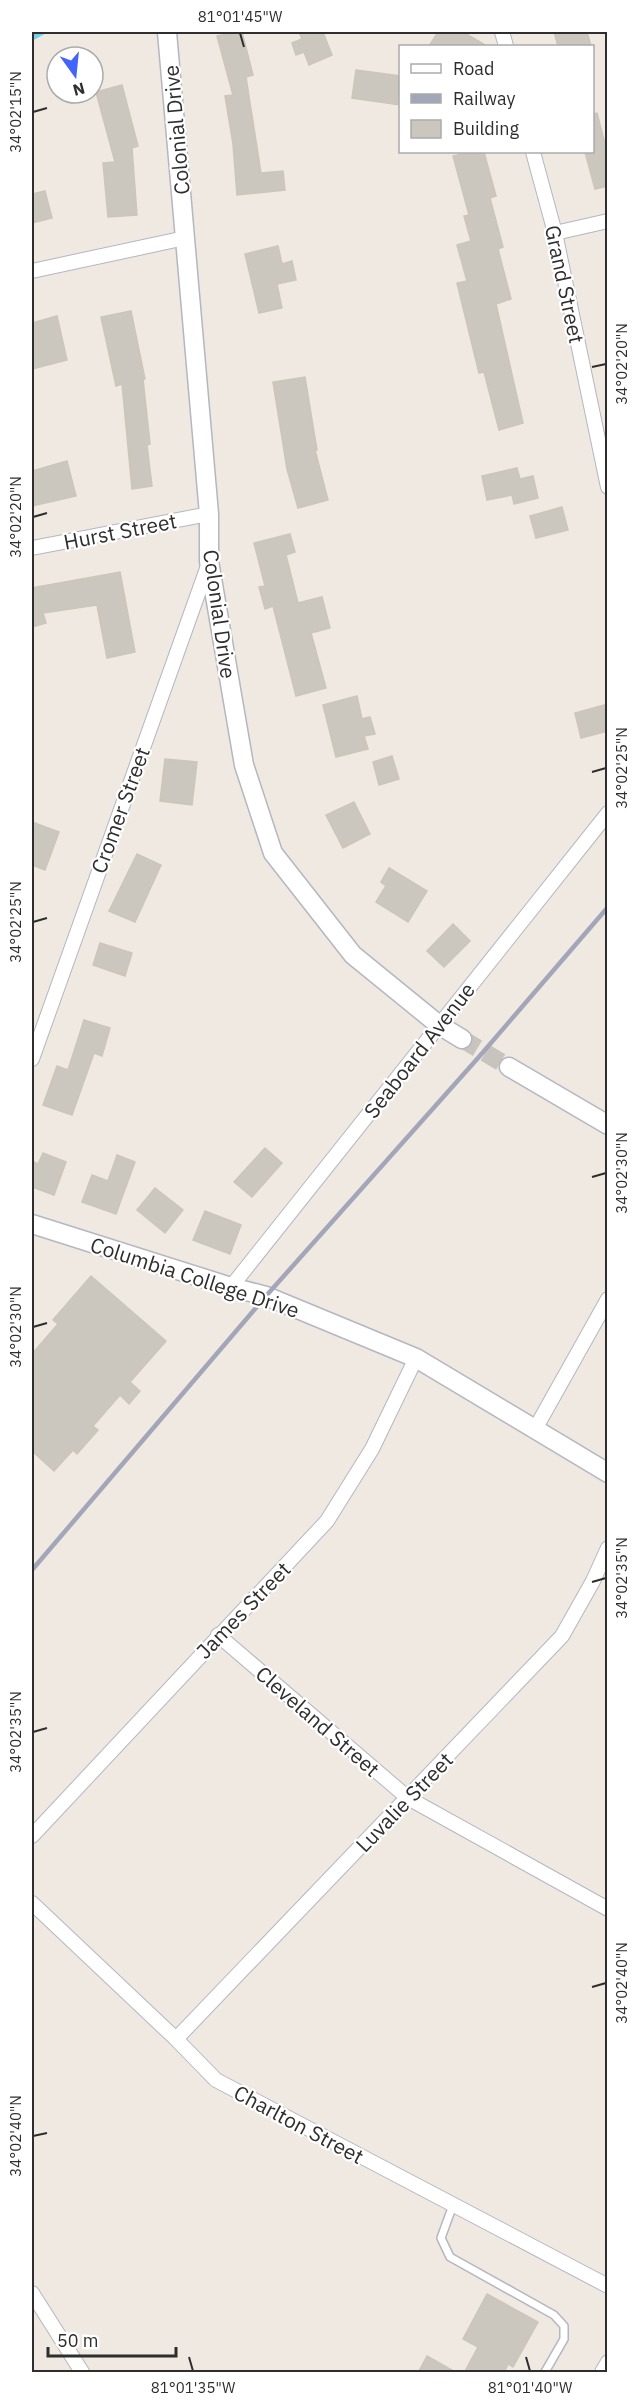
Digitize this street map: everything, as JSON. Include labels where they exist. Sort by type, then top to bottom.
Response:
[{"type":"street","name":"Colonial Drive","points":[[167,32],[209,514],[209,561],[244,765],[273,853],[353,955],[439,1025],[462,1039]]},
{"type":"street","name":"Grand Street","points":[[533,153],[555,232],[608,487]]},
{"type":"street","points":[[555,232],[608,221]]},
{"type":"street","points":[[32,271],[185,238]]},
{"type":"street","name":"Hurst Street","points":[[32,548],[209,514]]},
{"type":"street","name":"Cromer Street","points":[[32,1059],[209,561]]},
{"type":"street","name":"Seaboard Avenue","points":[[231,1287],[608,813]]},
{"type":"street","points":[[509,1067],[608,1125]]},
{"type":"street","name":"Columbia College Drive","points":[[32,1224],[266,1296],[416,1358],[534,1431],[608,1473]]},
{"type":"street","points":[[534,1431],[608,1299]]},
{"type":"street","name":"James Street","points":[[32,1836],[327,1521],[372,1449],[416,1358]]},
{"type":"street","name":"Luvalie Street","points":[[176,2039],[562,1636],[593,1581],[608,1548]]},
{"type":"street","name":"Cleveland Street","points":[[218,1635],[408,1798],[608,1909]]},
{"type":"street","name":"Charlton Street","points":[[32,1903],[176,2039],[216,2080],[608,2286]]},
{"type":"street","points":[[32,2294],[82,2373]]},
{"type":"street","points":[[602,2373],[608,2362]]},
{"type":"lane","points":[[453,2205],[441,2238],[450,2257],[554,2315],[564,2326],[564,2339],[545,2373]]},
{"type":"building","points":[[242,32],[253,75],[246,77],[261,173],[283,171],[285,190],[237,195],[233,144],[225,96],[233,95],[217,36]]},
{"type":"building","points":[[299,32],[323,32],[332,55],[309,65],[304,52],[296,55],[292,43],[302,39]]},
{"type":"building","points":[[438,32],[463,32],[485,45],[430,45]]},
{"type":"building","points":[[554,32],[587,32],[591,45],[558,45]]},
{"type":"building","points":[[356,70],[399,76],[399,105],[352,98]]},
{"type":"building","points":[[122,85],[138,146],[132,148],[137,215],[108,217],[103,163],[115,162],[100,105],[105,105],[105,90]]},
{"type":"building","points":[[597,113],[604,140],[608,139],[608,186],[595,189],[585,153],[594,153],[594,114]]},
{"type":"building","points":[[484,153],[496,196],[490,198],[503,247],[498,249],[511,299],[496,304],[523,423],[499,430],[484,372],[479,373],[457,283],[467,281],[457,245],[471,241],[464,216],[469,215],[453,156]]},
{"type":"building","points":[[45,191],[52,218],[32,223],[32,194]]},
{"type":"building","points":[[278,246],[282,264],[292,261],[296,280],[277,284],[282,308],[259,313],[245,254]]},
{"type":"building","points":[[131,311],[145,379],[143,379],[150,444],[147,445],[152,486],[132,489],[122,384],[116,386],[101,317]]},
{"type":"building","points":[[57,316],[67,360],[32,369],[32,323]]},
{"type":"building","points":[[305,377],[317,450],[315,450],[328,500],[298,508],[287,469],[273,382]]},
{"type":"building","points":[[67,461],[76,496],[32,506],[32,471]]},
{"type":"building","points":[[517,468],[520,479],[533,476],[538,498],[514,504],[512,495],[487,500],[482,476]]},
{"type":"building","points":[[562,507],[568,530],[536,538],[530,516]]},
{"type":"building","points":[[290,534],[295,552],[286,555],[298,603],[322,597],[330,628],[311,633],[326,688],[296,696],[273,606],[265,609],[259,587],[265,586],[254,543]]},
{"type":"building","points":[[120,572],[135,652],[107,658],[97,605],[43,613],[46,623],[32,627],[32,588]]},
{"type":"building","points":[[357,696],[362,719],[370,717],[375,734],[364,736],[368,749],[336,757],[323,705]]},
{"type":"building","points":[[608,704],[608,731],[581,738],[575,713]]},
{"type":"building","points":[[392,756],[399,779],[379,785],[373,762]]},
{"type":"building","points":[[165,759],[197,762],[192,805],[160,801]]},
{"type":"building","points":[[354,802],[370,834],[343,848],[326,815]]},
{"type":"building","points":[[32,822],[59,832],[45,870],[32,865]]},
{"type":"building","points":[[137,854],[161,865],[135,922],[109,911]]},
{"type":"building","points":[[389,868],[427,891],[408,922],[376,902],[386,886],[381,882]]},
{"type":"building","points":[[453,924],[470,941],[444,967],[427,951]]},
{"type":"building","points":[[100,943],[132,953],[125,976],[93,965]]},
{"type":"building","points":[[84,1020],[110,1028],[102,1056],[94,1053],[72,1115],[43,1105],[57,1066],[68,1070]]},
{"type":"building","points":[[265,1148],[282,1163],[252,1197],[234,1182]]},
{"type":"building","points":[[43,1153],[66,1162],[54,1195],[32,1187],[32,1161],[38,1164]]},
{"type":"building","points":[[117,1155],[135,1162],[116,1214],[82,1202],[92,1175],[108,1181]]},
{"type":"building","points":[[155,1188],[183,1210],[165,1233],[137,1210]]},
{"type":"building","points":[[205,1211],[241,1225],[230,1254],[193,1240]]},
{"type":"building","points":[[91,1276],[166,1341],[130,1382],[140,1391],[129,1404],[120,1395],[93,1426],[98,1430],[77,1454],[73,1450],[54,1471],[32,1451],[32,1354],[58,1324],[53,1320]]},
{"type":"building","points":[[487,2294],[538,2322],[513,2367],[508,2364],[504,2373],[464,2373],[478,2347],[463,2339]]},
{"type":"building","points":[[427,2356],[457,2373],[418,2373]]},
{"type":"waterway","points":[[32,38],[43,32]]},
{"type":"tunnel","points":[[462,1039],[509,1067]]},
{"type":"railway","points":[[32,1570],[266,1296],[478,1058],[608,907]]}]
